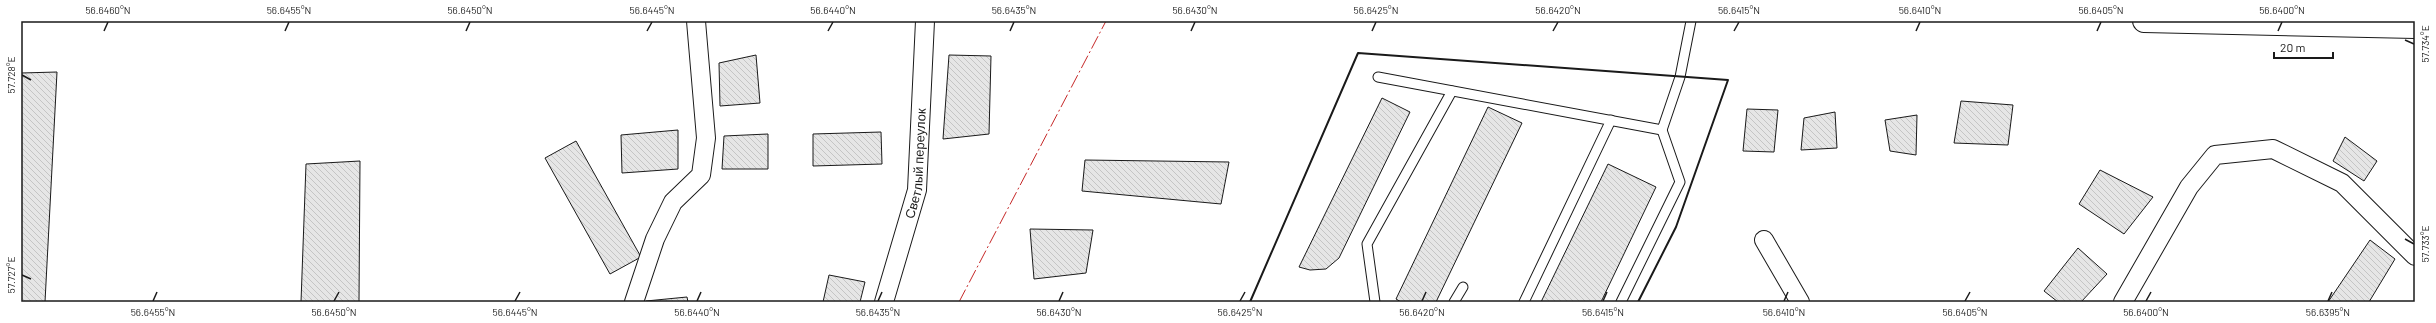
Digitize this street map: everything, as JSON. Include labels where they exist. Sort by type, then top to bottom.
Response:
[{"type":"street","points":[[634,302],[655,239],[673,202],[701,175],[706,138],[696,21]]},
{"type":"street","name":"Светлый переулок","points":[[884,302],[917,190],[925,21]]},
{"type":"street","points":[[2144,21],[2415,27]]},
{"type":"street","points":[[2123,302],[2189,187],[2215,155],[2273,149],[2342,183],[2415,256]]},
{"type":"street","points":[[1764,240],[1800,302]]},
{"type":"lane","points":[[1621,302],[1680,182],[1662,130],[1680,77],[1691,21]]},
{"type":"lane","points":[[1378,77],[1662,130]]},
{"type":"lane","points":[[1375,302],[1367,244],[1452,91]]},
{"type":"lane","points":[[1524,302],[1611,120]]},
{"type":"lane","points":[[1454,302],[1463,287]]},
{"type":"building","points":[[756,55],[760,103],[720,106],[719,63]]},
{"type":"building","points":[[949,55],[991,56],[989,134],[943,139]]},
{"type":"building","points":[[57,72],[45,302],[21,302],[21,73]]},
{"type":"building","points":[[1382,98],[1410,112],[1339,258],[1326,269],[1310,270],[1299,267]]},
{"type":"building","points":[[1961,101],[2013,105],[2008,145],[1954,143]]},
{"type":"building","points":[[1488,107],[1522,123],[1436,302],[1401,302],[1396,299]]},
{"type":"building","points":[[1747,109],[1778,110],[1774,152],[1743,151]]},
{"type":"building","points":[[1835,112],[1837,148],[1801,150],[1804,118]]},
{"type":"building","points":[[1917,115],[1916,155],[1890,151],[1885,120]]},
{"type":"building","points":[[678,130],[678,169],[622,173],[621,135]]},
{"type":"building","points":[[881,132],[882,164],[813,166],[813,134]]},
{"type":"building","points":[[768,134],[768,169],[722,169],[724,136]]},
{"type":"building","points":[[2345,137],[2377,161],[2364,181],[2333,161]]},
{"type":"building","points":[[576,141],[641,257],[610,274],[545,158]]},
{"type":"building","points":[[1085,160],[1229,162],[1221,204],[1082,191]]},
{"type":"building","points":[[360,161],[359,302],[301,302],[306,164]]},
{"type":"building","points":[[1608,164],[1656,187],[1601,302],[1541,302]]},
{"type":"building","points":[[2100,170],[2153,197],[2124,234],[2079,204]]},
{"type":"building","points":[[1030,229],[1093,230],[1086,273],[1034,279]]},
{"type":"building","points":[[2370,240],[2395,259],[2369,302],[2328,302]]},
{"type":"building","points":[[2078,248],[2107,274],[2081,302],[2058,302],[2044,291]]},
{"type":"building","points":[[829,275],[865,282],[860,302],[823,302]]},
{"type":"building","points":[[687,297],[688,302],[646,302],[646,301]]},
{"type":"wall","points":[[1250,302],[1358,53],[1728,80],[1676,227],[1638,302]]},
{"type":"power","points":[[959,302],[1106,21]]}]
